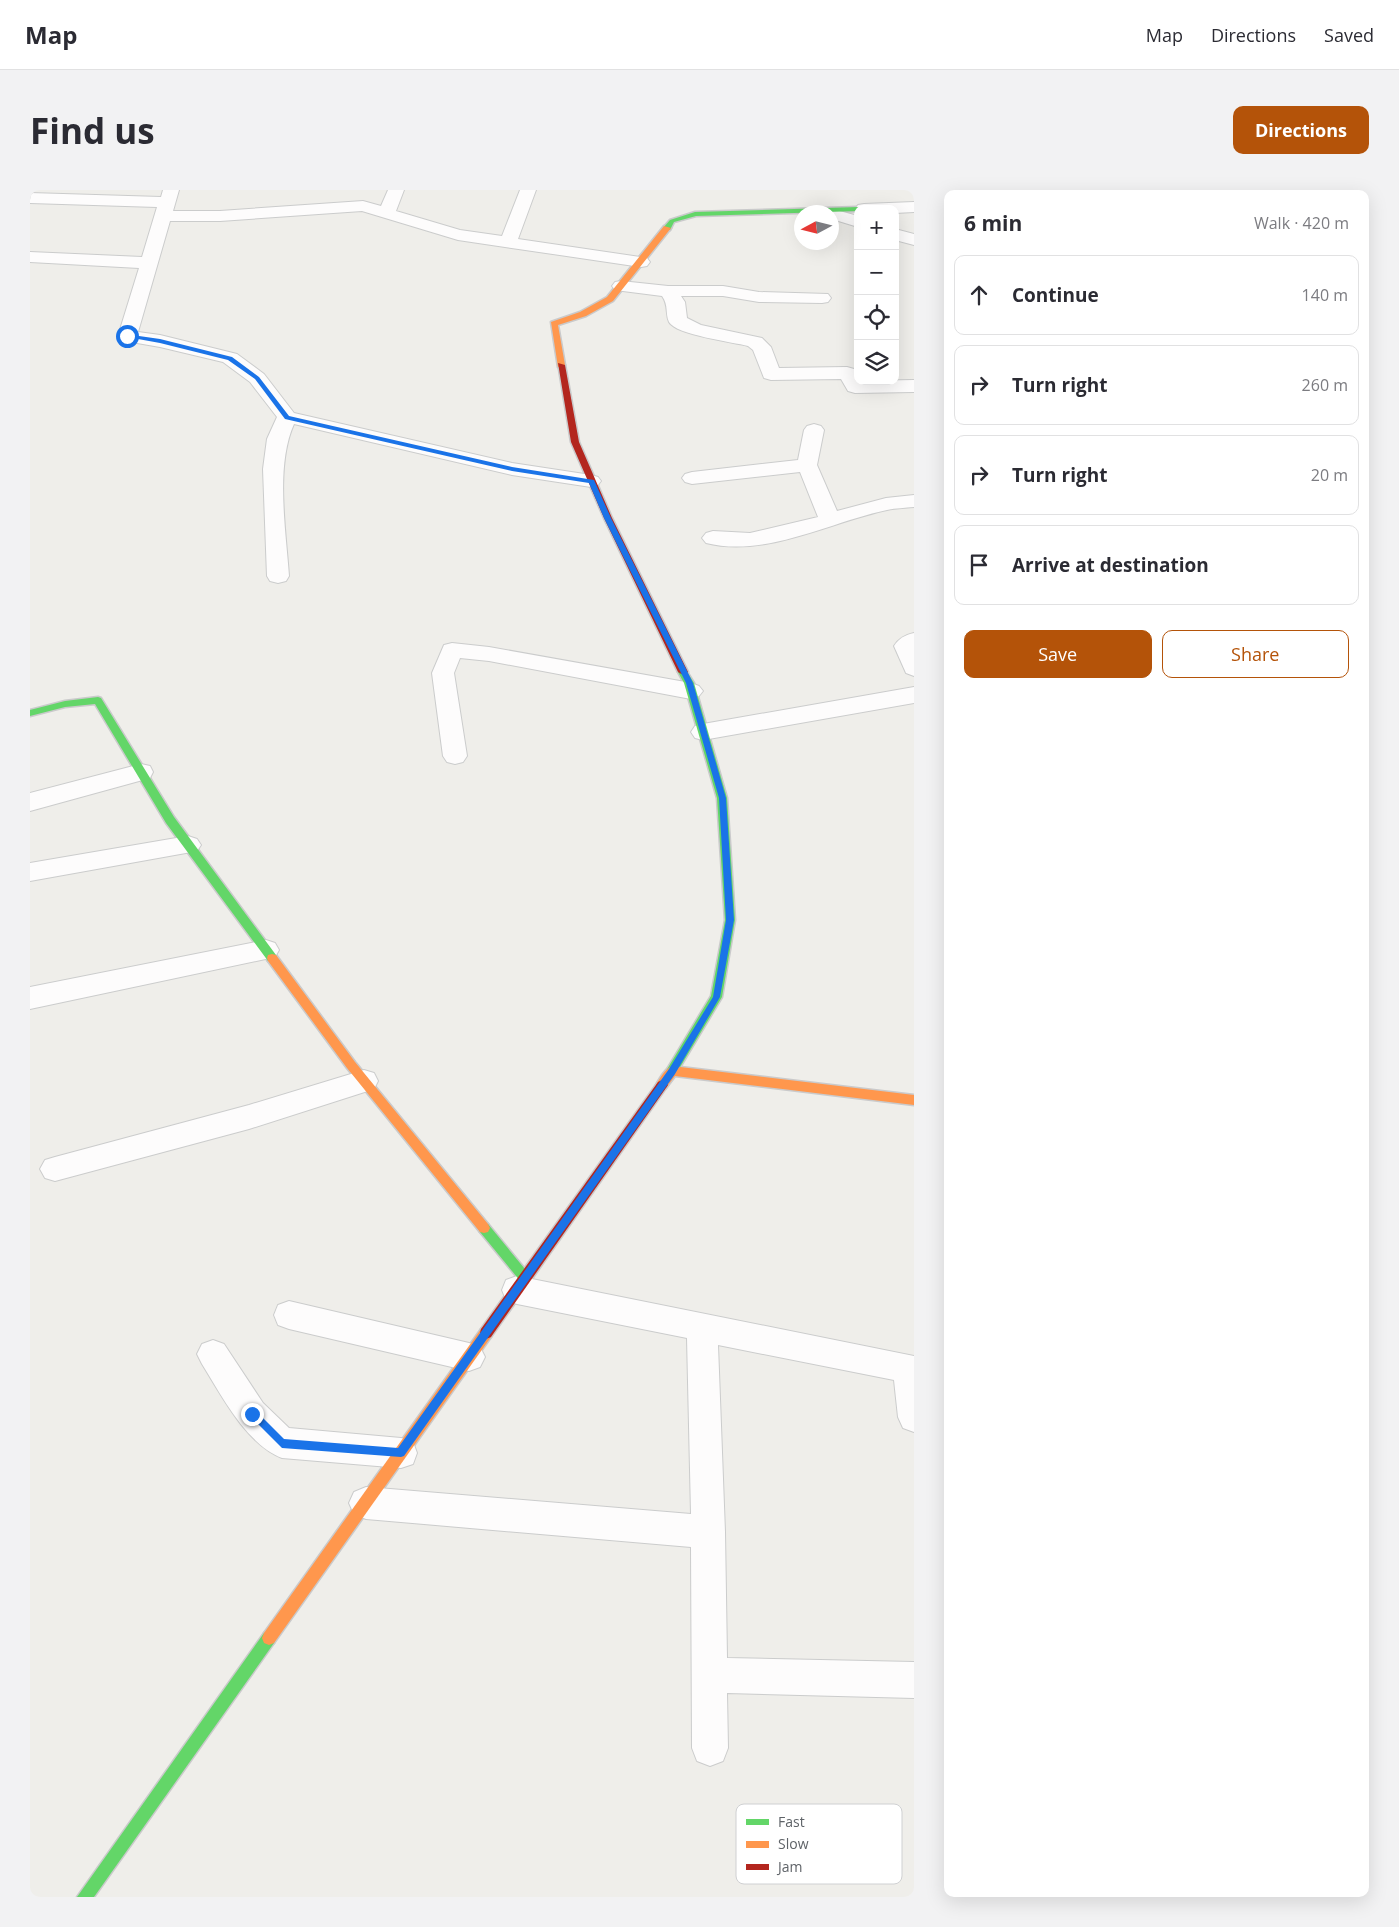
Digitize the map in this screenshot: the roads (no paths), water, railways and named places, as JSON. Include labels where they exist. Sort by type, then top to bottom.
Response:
[{"type":"street","points":[[387,213],[396,190]]},
{"type":"street","points":[[508,243],[528,190]]},
{"type":"street","points":[[856,190],[862,205]]},
{"type":"street","points":[[30,198],[167,202],[220,216],[363,206],[458,235],[641,262]]},
{"type":"street","points":[[167,202],[127,336],[160,341],[230,358],[257,378],[287,417],[512,469],[591,481]]},
{"type":"street","points":[[899,208],[914,207]]},
{"type":"street","points":[[839,211],[854,209]]},
{"type":"street","points":[[85,1897],[672,1071],[716,997],[730,920],[722,798],[689,683],[608,518],[574,442],[554,324],[583,314],[610,299],[672,221],[696,214],[794,212]]},
{"type":"street","points":[[839,216],[854,221]]},
{"type":"street","points":[[899,235],[914,240]]},
{"type":"street","points":[[30,257],[149,263]]},
{"type":"street","points":[[621,286],[668,291],[723,291],[759,297],[822,298]]},
{"type":"street","points":[[668,291],[676,302],[678,321],[696,330],[756,342],[762,348],[771,374],[847,374],[855,387],[914,386]]},
{"type":"street","points":[[278,576],[273,468],[277,439],[287,417]]},
{"type":"street","points":[[814,430],[807,465],[830,520]]},
{"type":"street","points":[[692,478],[807,465]]},
{"type":"street","points":[[713,538],[750,540],[886,504],[914,501]]},
{"type":"street","points":[[914,640],[906,646],[914,668]]},
{"type":"street","points":[[455,756],[444,673],[452,650],[489,654],[691,691]]},
{"type":"street","points":[[703,732],[914,695]]},
{"type":"street","points":[[30,714],[65,704],[98,700],[170,820],[188,845],[364,1081],[521,1284],[702,1328],[909,1369],[914,1417]]},
{"type":"street","points":[[30,802],[141,772]]},
{"type":"street","points":[[30,872],[188,845]]},
{"type":"street","points":[[30,998],[266,950]]},
{"type":"street","points":[[672,1071],[914,1100]]},
{"type":"street","points":[[55,1169],[221,1126],[313,1099],[364,1081]]},
{"type":"street","points":[[289,1314],[469,1357]]},
{"type":"street","points":[[702,1328],[708,1532],[710,1748]]},
{"type":"street","points":[[213,1354],[252,1414],[282,1443],[401,1453]]},
{"type":"street","points":[[366,1503],[708,1532]]},
{"type":"street","points":[[709,1675],[914,1680]]}]
